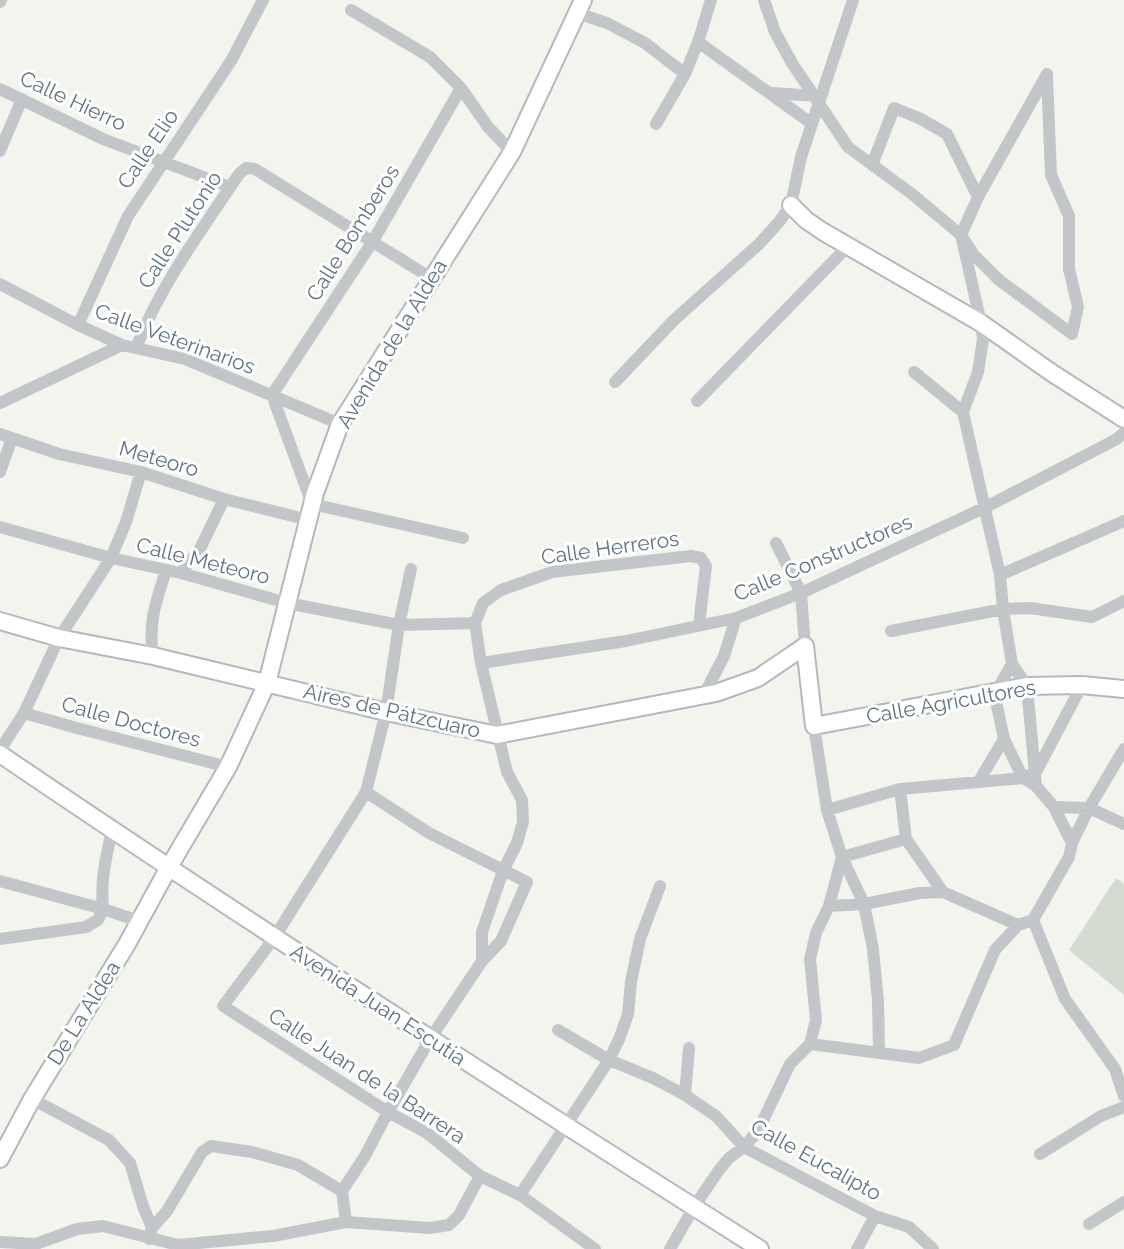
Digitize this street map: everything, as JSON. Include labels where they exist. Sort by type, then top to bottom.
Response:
[{"type":"street","name":"Calle Elio","points":[[78,325],[128,216],[231,61],[263,0]]},
{"type":"street","points":[[656,124],[685,74],[711,0]]},
{"type":"street","points":[[764,0],[775,32],[792,63],[848,147],[912,194],[961,235],[974,255],[999,280],[1072,334],[1078,308],[1069,269],[1069,216],[1051,175],[1047,74],[978,197],[961,235],[981,323],[982,339],[978,372],[963,412],[1000,575],[1012,664],[1027,686],[1036,786]]},
{"type":"street","points":[[615,382],[674,320],[759,244],[791,205],[817,98],[853,0]]},
{"type":"street","points":[[580,6],[645,43],[685,74]]},
{"type":"street","name":"Avenida de la Aldea","points":[[169,867],[228,767],[267,683],[311,512],[340,424],[512,152],[580,6]]},
{"type":"street","points":[[351,10],[430,57],[461,88],[488,127],[512,152]]},
{"type":"street","points":[[698,42],[811,123]]},
{"type":"street","name":"Calle Bomberos","points":[[272,395],[373,241],[461,88]]},
{"type":"street","name":"Calle Hierro","points":[[0,89],[103,139],[230,187]]},
{"type":"street","points":[[771,93],[817,98]]},
{"type":"street","points":[[0,151],[22,99]]},
{"type":"street","points":[[872,165],[894,108],[919,118],[947,134],[978,197]]},
{"type":"street","name":"Calle Plutonio","points":[[135,348],[160,294],[230,187],[246,168],[255,169],[373,241]]},
{"type":"street","points":[[791,205],[806,220],[822,231],[981,323],[1052,373],[1124,419]]},
{"type":"street","points":[[373,241],[432,278]]},
{"type":"street","points":[[697,401],[849,245]]},
{"type":"street","name":"Calle Veterinarios","points":[[0,284],[122,345],[184,359],[340,424]]},
{"type":"street","points":[[0,403],[122,345]]},
{"type":"street","points":[[914,372],[963,412]]},
{"type":"street","points":[[272,395],[311,512]]},
{"type":"street","name":"Calle Constructores","points":[[481,663],[626,641],[736,618],[801,593],[986,507],[1124,434]]},
{"type":"street","points":[[0,472],[6,436]]},
{"type":"street","name":"Meteoro","points":[[6,436],[59,454],[141,472],[224,499],[463,538]]},
{"type":"street","points":[[0,752],[24,712],[59,638],[111,558],[126,522],[141,472]]},
{"type":"street","points":[[181,573],[200,549],[224,499]]},
{"type":"street","points":[[1000,575],[1124,520]]},
{"type":"street","name":"Calle Meteoro","points":[[0,527],[111,558],[181,573],[287,603],[399,625],[475,623]]},
{"type":"street","points":[[776,543],[801,593],[814,726],[827,810],[842,857],[864,904],[875,970],[879,1053]]},
{"type":"street","name":"Calle Herreros","points":[[475,623],[483,603],[501,590],[552,572],[692,556],[701,558],[706,566],[699,625]]},
{"type":"street","points":[[274,938],[366,792],[386,712],[399,625],[411,569]]},
{"type":"street","points":[[153,656],[150,634],[151,619],[166,570]]},
{"type":"street","points":[[891,631],[1003,609],[1030,608],[1092,616],[1124,601]]},
{"type":"street","points":[[704,695],[724,656],[736,618]]},
{"type":"street","name":"Aires de Pátzcuaro","points":[[0,621],[59,638],[153,656],[386,712],[497,735],[716,693],[758,678],[805,646]]},
{"type":"street","points":[[475,623],[481,663],[497,735],[507,772],[522,800],[523,822],[482,932],[482,961]]},
{"type":"street","points":[[1012,664],[998,690],[997,706],[1004,739],[1023,778],[1036,786],[1054,807],[1072,843]]},
{"type":"street","points":[[827,810],[900,789],[1023,778],[1036,772],[1082,685]]},
{"type":"street","name":"Calle Agricultores","points":[[814,726],[1027,686],[1082,685],[1124,689]]},
{"type":"street","name":"Calle Doctores","points":[[24,712],[228,767]]},
{"type":"street","points":[[979,781],[1004,739]]},
{"type":"street","points":[[810,1044],[920,1058],[954,1045],[995,950],[1018,926],[1034,920],[1069,857],[1072,843],[1089,808],[1124,749]]},
{"type":"street","name":"Avenida Juan Escutia","points":[[0,752],[274,938],[760,1249]]},
{"type":"street","points":[[900,789],[906,839],[943,892]]},
{"type":"street","points":[[346,1222],[342,1191],[365,1156],[430,1039],[482,961],[501,941],[527,882],[429,833],[366,792]]},
{"type":"street","points":[[1054,807],[1089,808],[1124,824]]},
{"type":"street","points":[[0,939],[86,927],[98,920],[104,909],[101,893],[103,873],[112,830]]},
{"type":"street","points":[[842,857],[906,839]]},
{"type":"street","points":[[670,1249],[694,1207],[729,1158],[744,1147],[758,1131],[790,1064],[810,1044],[816,1020],[810,959],[816,933],[829,906],[842,857]]},
{"type":"street","name":"De La Aldea","points":[[0,1159],[32,1099],[169,867]]},
{"type":"street","points":[[0,881],[104,909],[139,921]]},
{"type":"street","points":[[520,1195],[609,1060],[620,1038],[628,1014],[631,982],[640,939],[660,886]]},
{"type":"street","points":[[829,906],[864,904],[920,893],[943,892],[968,901],[1018,926]]},
{"type":"street","points":[[1034,920],[1065,999],[1115,1069],[1124,1096]]},
{"type":"street","name":"Calle Juan de la Barrera","points":[[274,938],[223,1006],[388,1112],[427,1133],[480,1176],[520,1195],[595,1249]]},
{"type":"street","name":"Calle Eucalipto","points":[[558,1030],[609,1060],[653,1078],[685,1095],[716,1116],[744,1147],[875,1216],[909,1227],[933,1249]]},
{"type":"street","points":[[685,1095],[689,1048]]},
{"type":"street","points":[[32,1099],[109,1140],[130,1163],[151,1234]]},
{"type":"street","points":[[1040,1154],[1101,1116],[1124,1107]]},
{"type":"street","points":[[151,1234],[202,1152],[212,1146],[252,1152],[298,1165],[342,1191]]},
{"type":"street","points":[[0,1242],[36,1244],[77,1229],[103,1226],[151,1234],[178,1245],[273,1236],[346,1222],[430,1228],[449,1225],[459,1215],[480,1176]]},
{"type":"street","points":[[1089,1224],[1124,1202]]},
{"type":"street","points":[[857,1249],[875,1216]]},
{"type":"shaded area","points":[[1116,878],[1124,884],[1124,995],[1069,950]]}]
